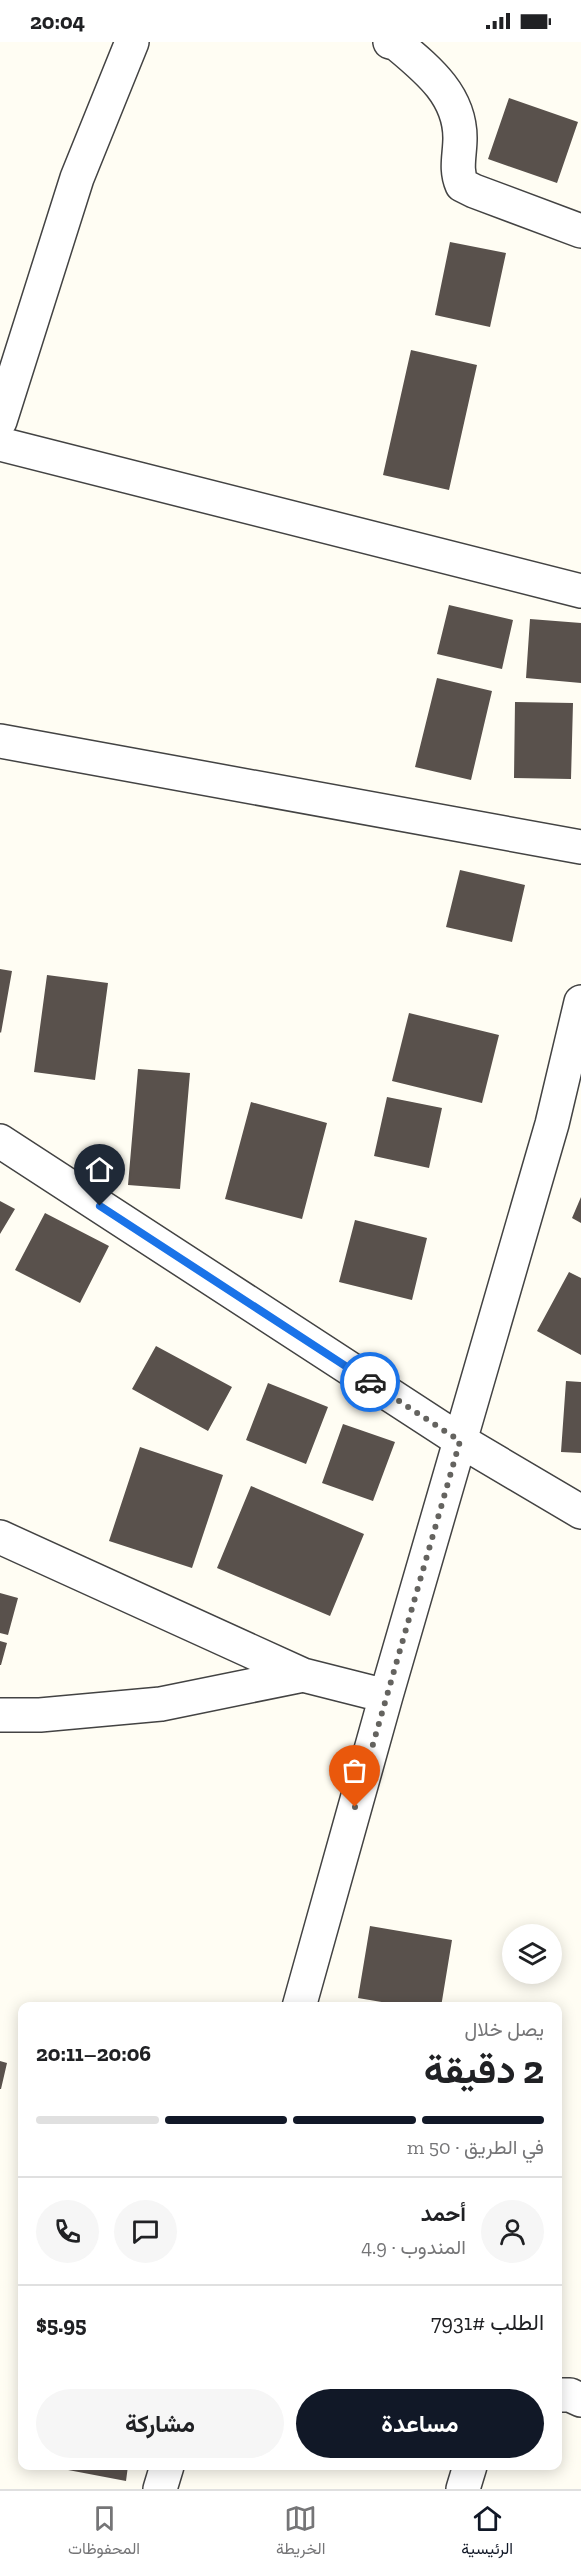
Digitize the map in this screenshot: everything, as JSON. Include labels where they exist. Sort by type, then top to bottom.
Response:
[{"type":"street","points":[[0,421],[77,178],[132,42]]},
{"type":"street","points":[[395,43],[435,76],[452,103],[458,120],[460,139],[457,168],[462,184],[474,191],[581,231]]},
{"type":"street","points":[[0,444],[581,591]]},
{"type":"street","points":[[0,741],[581,847]]},
{"type":"street","points":[[300,2002],[386,1696],[552,1124],[581,1002]]},
{"type":"street","points":[[0,1141],[460,1441],[581,1512]]},
{"type":"street","points":[[0,1537],[303,1675],[386,1696]]},
{"type":"street","points":[[0,1715],[40,1715],[161,1704],[303,1675]]},
{"type":"street","points":[[562,2395],[581,2400]]},
{"type":"street","points":[[160,2489],[166,2470]]},
{"type":"street","points":[[463,2489],[469,2470]]},
{"type":"building","points":[[509,98],[578,122],[557,183],[488,159]]},
{"type":"building","points":[[450,242],[506,253],[490,327],[435,315]]},
{"type":"building","points":[[411,350],[477,365],[449,490],[383,475]]},
{"type":"building","points":[[449,605],[513,620],[502,669],[437,654]]},
{"type":"building","points":[[530,619],[581,623],[581,683],[526,678]]},
{"type":"building","points":[[437,678],[492,691],[471,780],[415,767]]},
{"type":"building","points":[[515,702],[573,703],[571,779],[514,778]]},
{"type":"building","points":[[460,870],[525,885],[512,942],[446,927]]},
{"type":"building","points":[[0,969],[12,971],[1,1033],[0,1032]]},
{"type":"building","points":[[47,975],[108,983],[95,1080],[34,1072]]},
{"type":"building","points":[[409,1013],[499,1035],[482,1103],[392,1081]]},
{"type":"building","points":[[138,1069],[190,1073],[180,1189],[128,1185]]},
{"type":"building","points":[[387,1097],[442,1108],[429,1168],[374,1156]]},
{"type":"building","points":[[251,1102],[327,1123],[302,1219],[225,1199]]},
{"type":"building","points":[[581,1197],[581,1223],[572,1218]]},
{"type":"building","points":[[0,1201],[15,1209],[0,1234]]},
{"type":"building","points":[[45,1213],[109,1246],[80,1303],[15,1270]]},
{"type":"building","points":[[355,1220],[427,1238],[412,1300],[339,1282]]},
{"type":"building","points":[[569,1272],[581,1278],[581,1355],[537,1331]]},
{"type":"building","points":[[156,1346],[232,1387],[208,1431],[132,1389]]},
{"type":"building","points":[[566,1381],[581,1382],[581,1453],[561,1452]]},
{"type":"building","points":[[268,1383],[328,1407],[306,1464],[246,1440]]},
{"type":"building","points":[[343,1424],[395,1442],[373,1501],[322,1483]]},
{"type":"building","points":[[140,1447],[223,1475],[192,1568],[109,1541]]},
{"type":"building","points":[[251,1486],[364,1534],[330,1616],[217,1568]]},
{"type":"building","points":[[0,1593],[18,1598],[8,1635],[0,1633]]},
{"type":"building","points":[[0,1641],[7,1643],[1,1665],[0,1665]]},
{"type":"building","points":[[370,1926],[452,1940],[442,2002],[382,2002],[358,1998]]},
{"type":"building","points":[[0,2061],[7,2063],[1,2089],[0,2089]]},
{"type":"building","points":[[68,2470],[127,2470],[126,2481]]},
{"type":"way so far","points":[[355,1807],[460,1441],[370,1382]]},
{"type":"route","points":[[100,1206],[370,1382]]}]
